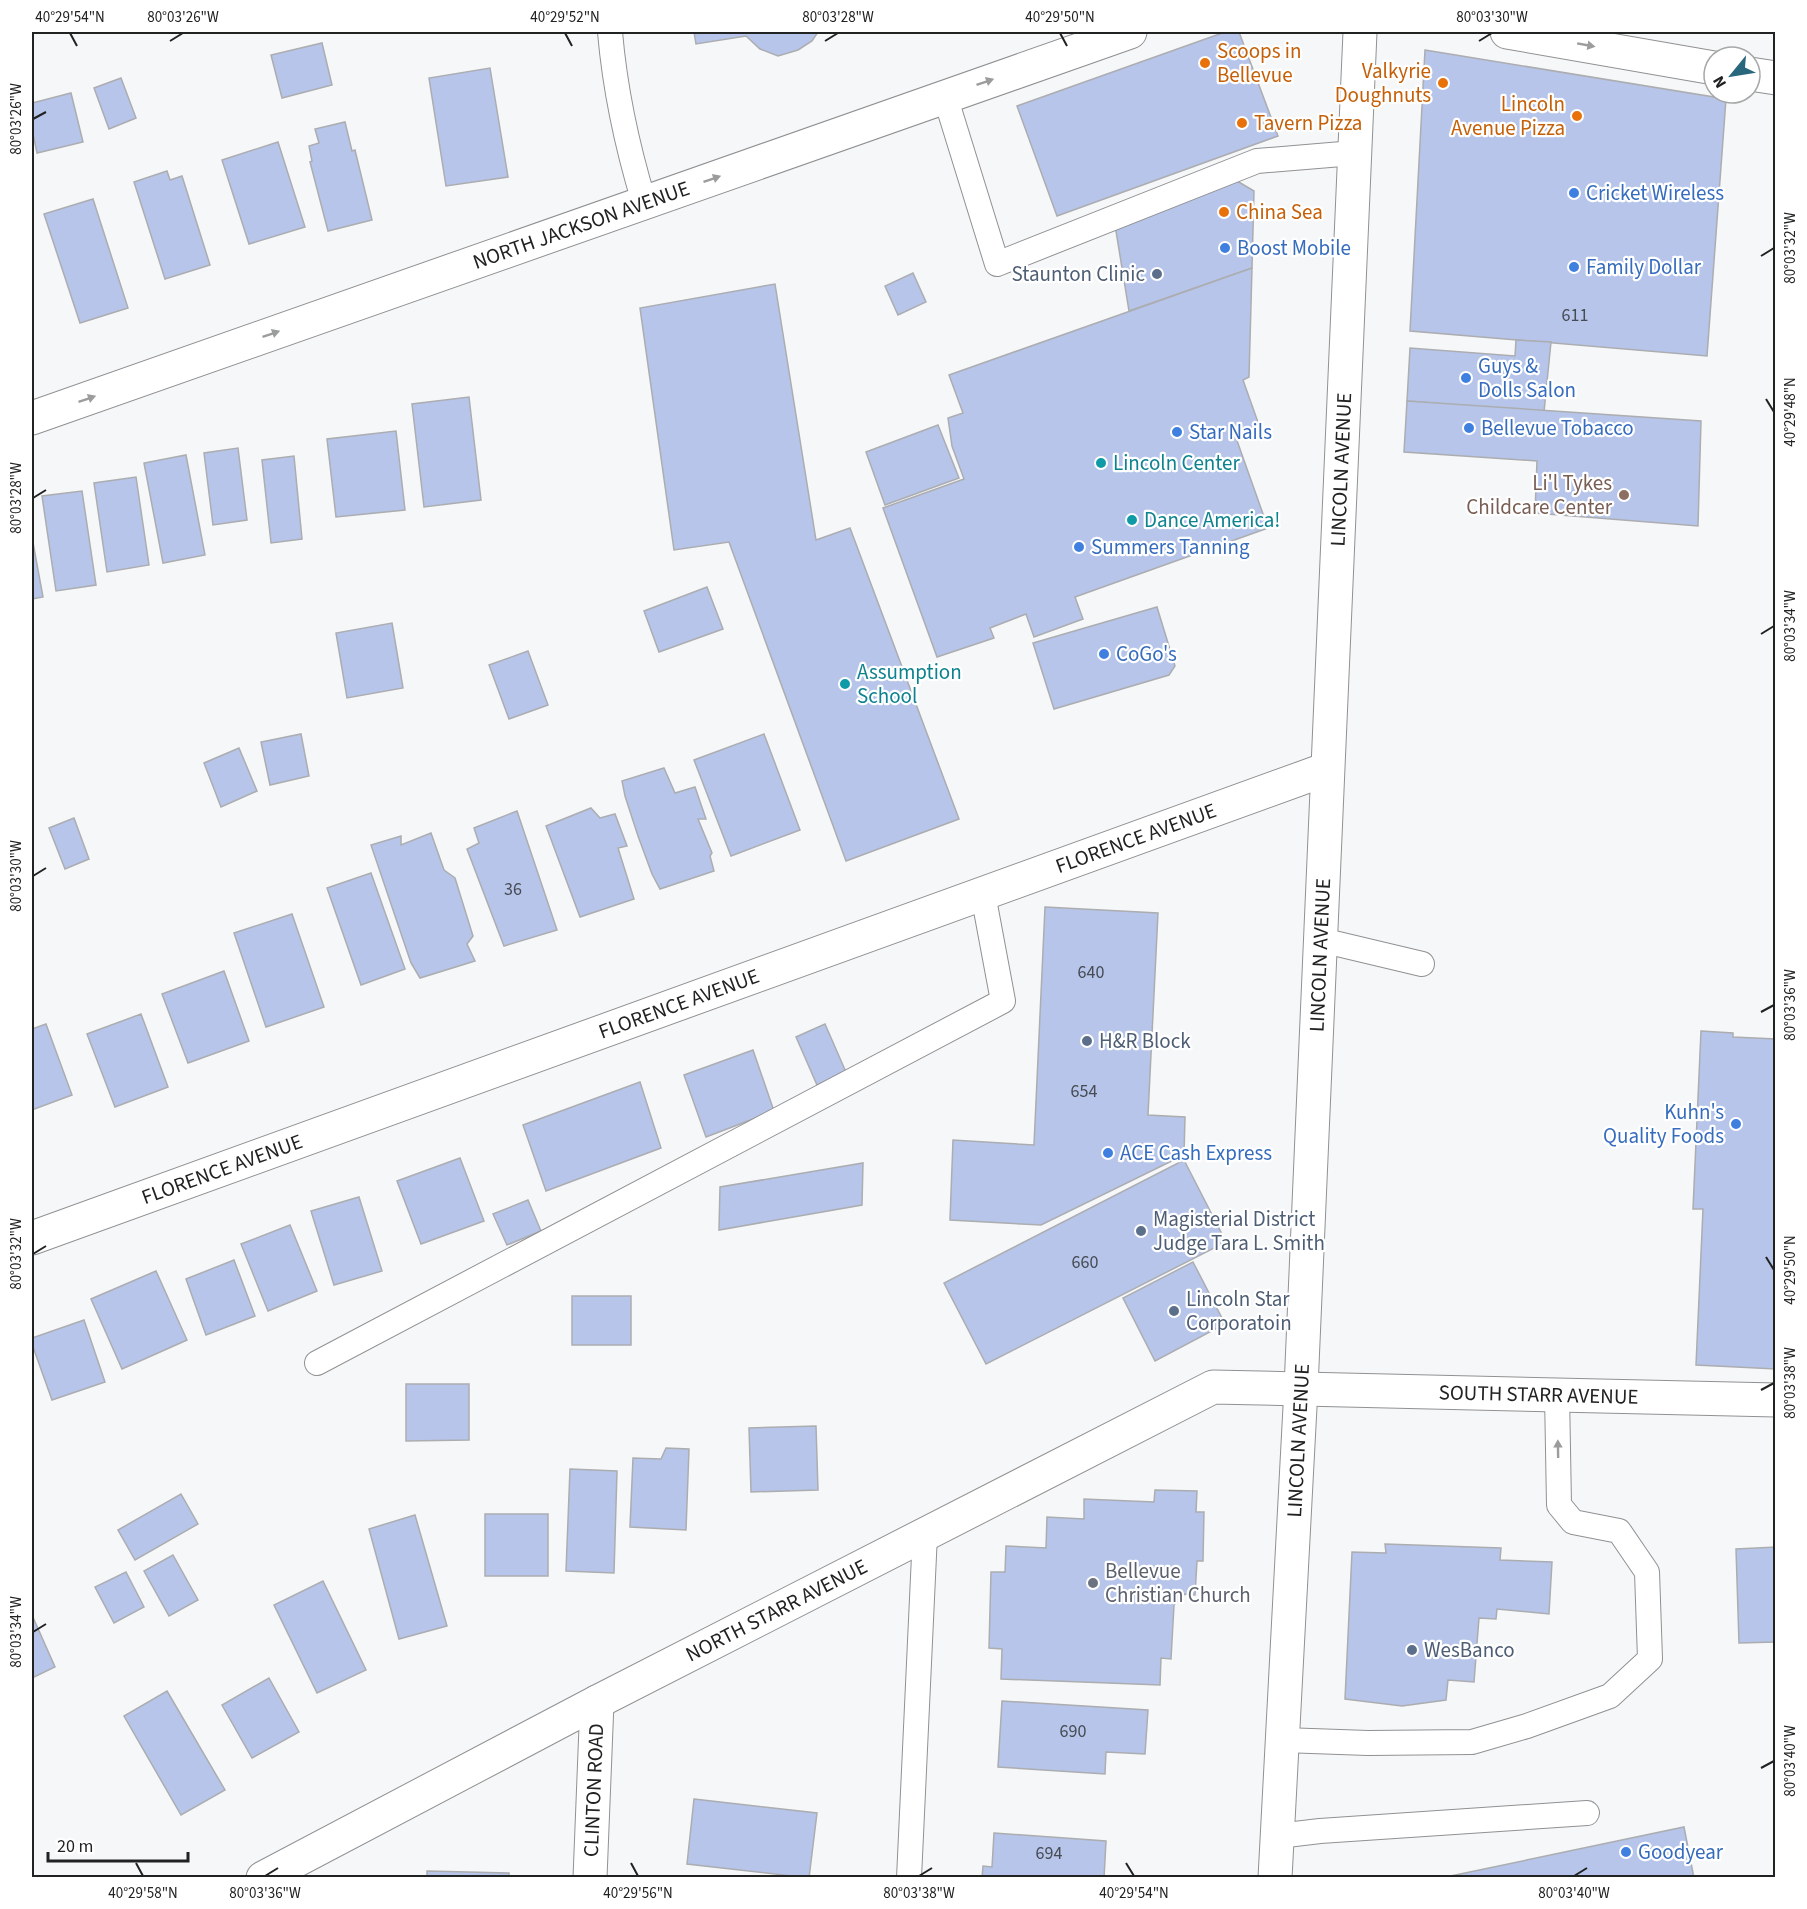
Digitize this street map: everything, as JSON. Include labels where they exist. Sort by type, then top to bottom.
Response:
[{"type":"street","name":"NORTH JACKSON AVENUE","points":[[32,418],[1130,32]]},
{"type":"street","name":"LINCOLN AVENUE","points":[[1275,1878],[1301,1388],[1360,32]]},
{"type":"street","points":[[1507,32],[1702,66]]},
{"type":"street","name":"FLORENCE AVENUE","points":[[32,1238],[1327,769]]},
{"type":"street","name":"NORTH STARR AVENUE","points":[[262,1878],[597,1702],[1213,1387],[1301,1388]]},
{"type":"street","name":"SOUTH STARR AVENUE","points":[[1301,1388],[1776,1400]]},
{"type":"street","name":"CLINTON ROAD","points":[[590,1878],[597,1702]]},
{"type":"lane","points":[[609,32],[614,79],[630,156],[644,202]]},
{"type":"lane","points":[[945,96],[998,264],[1257,161],[1354,153]]},
{"type":"lane","points":[[317,1363],[1003,1001],[983,894]]},
{"type":"lane","points":[[1321,940],[1422,964]]},
{"type":"lane","points":[[1283,1740],[1368,1743],[1472,1742],[1527,1726],[1611,1696],[1650,1659],[1647,1572],[1619,1531],[1573,1522],[1558,1504],[1557,1394]]},
{"type":"lane","points":[[909,1878],[925,1534]]},
{"type":"lane","points":[[1278,1836],[1320,1831],[1587,1813]]},
{"type":"building","points":[[694,32],[818,32],[812,41],[798,50],[778,56],[760,49],[746,36],[696,44]]},
{"type":"building","points":[[1225,32],[1239,32],[1278,136],[1057,216],[1017,106]]},
{"type":"building","points":[[322,43],[332,85],[282,98],[271,55]]},
{"type":"building","points":[[1425,50],[1702,95],[1702,105],[1726,105],[1707,356],[1410,331]]},
{"type":"building","points":[[490,68],[508,177],[446,186],[429,78]]},
{"type":"building","points":[[121,78],[136,118],[109,129],[94,88]]},
{"type":"building","points":[[71,93],[83,142],[37,153],[32,129],[32,103]]},
{"type":"building","points":[[345,122],[352,151],[355,150],[372,220],[328,231],[310,162],[312,161],[309,146],[319,143],[315,129]]},
{"type":"building","points":[[278,142],[305,227],[249,244],[222,160]]},
{"type":"building","points":[[167,171],[170,180],[182,176],[210,265],[165,279],[134,182]]},
{"type":"building","points":[[1237,181],[1254,191],[1252,268],[1129,311],[1115,225]]},
{"type":"building","points":[[93,199],[128,308],[80,323],[44,214]]},
{"type":"building","name":"Lincoln Center","points":[[1252,268],[1249,377],[1243,380],[1259,425],[1235,435],[1268,528],[1075,597],[1083,619],[1034,637],[1026,614],[990,628],[994,638],[937,657],[883,508],[964,479],[952,446],[948,418],[963,413],[949,375]]},
{"type":"building","points":[[913,273],[926,302],[898,315],[885,286]]},
{"type":"building","name":"Assumption School","points":[[775,284],[816,540],[850,528],[959,819],[846,861],[729,542],[674,550],[640,308]]},
{"type":"building","points":[[1516,340],[1551,342],[1544,412],[1407,401],[1410,348],[1515,356]]},
{"type":"building","points":[[469,397],[481,500],[424,507],[412,404]]},
{"type":"building","points":[[1407,401],[1701,421],[1698,526],[1535,513],[1537,461],[1404,452]]},
{"type":"building","points":[[938,425],[959,478],[885,505],[866,452]]},
{"type":"building","points":[[396,431],[405,510],[336,517],[327,439]]},
{"type":"building","points":[[238,448],[247,520],[213,525],[204,453]]},
{"type":"building","points":[[186,455],[205,555],[163,563],[144,463]]},
{"type":"building","points":[[294,456],[302,539],[271,543],[262,460]]},
{"type":"building","points":[[136,477],[149,565],[107,572],[94,483]]},
{"type":"building","points":[[82,491],[96,585],[56,591],[42,496]]},
{"type":"building","points":[[32,537],[43,597],[32,599]]},
{"type":"building","points":[[707,587],[723,629],[659,652],[644,611]]},
{"type":"building","name":"CoGo's","points":[[1157,607],[1175,666],[1169,675],[1054,709],[1033,643]]},
{"type":"building","points":[[392,623],[403,688],[347,698],[336,633]]},
{"type":"building","points":[[528,651],[548,705],[509,719],[489,665]]},
{"type":"building","points":[[301,734],[309,776],[270,785],[261,742]]},
{"type":"building","points":[[764,734],[800,830],[731,856],[694,760]]},
{"type":"building","points":[[239,748],[257,791],[221,807],[204,763]]},
{"type":"building","points":[[664,768],[675,793],[695,787],[706,819],[698,819],[712,853],[710,856],[714,871],[660,889],[638,836],[622,781]]},
{"type":"building","points":[[591,808],[600,818],[615,814],[627,846],[618,848],[634,899],[580,917],[546,826]]},
{"type":"building","points":[[517,811],[557,930],[504,946],[467,849],[479,843],[474,828]]},
{"type":"building","points":[[74,818],[89,859],[65,869],[49,828]]},
{"type":"building","points":[[431,833],[444,870],[455,878],[473,936],[467,944],[475,961],[420,978],[411,963],[371,845],[401,836],[401,845]]},
{"type":"building","points":[[371,873],[405,969],[361,985],[327,888]]},
{"type":"building","points":[[1045,907],[1158,913],[1148,1115],[1185,1117],[1184,1155],[1041,1225],[950,1220],[953,1140],[1034,1145]]},
{"type":"building","points":[[292,914],[324,1007],[266,1027],[234,933]]},
{"type":"building","points":[[224,971],[249,1041],[188,1063],[162,994]]},
{"type":"building","points":[[141,1014],[168,1087],[115,1107],[87,1034]]},
{"type":"building","points":[[46,1024],[72,1095],[32,1110],[32,1029]]},
{"type":"building","points":[[825,1024],[846,1072],[817,1085],[796,1037]]},
{"type":"building","name":"Kuhn's Quality Foods","points":[[1701,1031],[1733,1033],[1733,1037],[1776,1039],[1776,1369],[1696,1365],[1703,1209],[1693,1209]]},
{"type":"building","points":[[753,1050],[774,1111],[706,1137],[684,1075]]},
{"type":"building","points":[[640,1082],[661,1148],[546,1191],[523,1125]]},
{"type":"building","points":[[460,1158],[484,1221],[421,1244],[397,1181]]},
{"type":"building","points":[[1184,1160],[1226,1242],[986,1364],[944,1283]]},
{"type":"building","points":[[863,1163],[862,1205],[719,1230],[720,1187]]},
{"type":"building","points":[[359,1197],[382,1271],[334,1285],[311,1211]]},
{"type":"building","points":[[528,1200],[541,1231],[507,1245],[493,1214]]},
{"type":"building","points":[[290,1225],[317,1291],[268,1311],[241,1244]]},
{"type":"building","points":[[234,1260],[255,1316],[206,1335],[186,1279]]},
{"type":"building","name":"Lincoln Star Corporatoin","points":[[1193,1262],[1225,1324],[1155,1361],[1123,1298]]},
{"type":"building","points":[[156,1271],[187,1340],[122,1369],[91,1299]]},
{"type":"building","points":[[572,1296],[631,1296],[631,1345],[572,1345]]},
{"type":"building","points":[[84,1320],[105,1382],[52,1400],[32,1344],[32,1338]]},
{"type":"building","points":[[406,1384],[469,1384],[469,1440],[406,1441]]},
{"type":"building","points":[[816,1426],[818,1490],[751,1492],[749,1428]]},
{"type":"building","points":[[666,1448],[689,1449],[686,1530],[630,1527],[633,1458],[661,1459]]},
{"type":"building","points":[[570,1469],[617,1471],[614,1573],[566,1571]]},
{"type":"building","name":"Bellevue Christian Church","points":[[1155,1490],[1197,1491],[1196,1512],[1204,1512],[1203,1561],[1197,1561],[1195,1595],[1185,1594],[1174,1605],[1171,1659],[1161,1658],[1160,1685],[1001,1679],[1002,1649],[989,1648],[991,1572],[1005,1572],[1006,1546],[1046,1548],[1047,1517],[1084,1519],[1084,1499],[1154,1502]]},
{"type":"building","points":[[181,1494],[198,1524],[135,1560],[118,1530]]},
{"type":"building","points":[[485,1514],[548,1514],[548,1576],[485,1576]]},
{"type":"building","points":[[415,1515],[447,1626],[399,1639],[369,1529]]},
{"type":"building","name":"WesBanco","points":[[1385,1544],[1501,1548],[1500,1560],[1552,1562],[1549,1614],[1497,1609],[1496,1619],[1479,1618],[1474,1682],[1448,1680],[1446,1700],[1402,1706],[1345,1699],[1352,1552],[1386,1553]]},
{"type":"building","points":[[1776,1547],[1776,1642],[1739,1643],[1736,1549]]},
{"type":"building","points":[[173,1555],[198,1600],[169,1616],[144,1571]]},
{"type":"building","points":[[126,1572],[144,1607],[114,1623],[95,1587]]},
{"type":"building","points":[[323,1581],[366,1670],[317,1693],[274,1605]]},
{"type":"building","points":[[32,1615],[55,1667],[32,1678]]},
{"type":"building","points":[[269,1678],[299,1732],[252,1758],[222,1705]]},
{"type":"building","points":[[167,1691],[225,1790],[181,1815],[124,1716]]},
{"type":"building","points":[[1002,1701],[1148,1710],[1145,1754],[1106,1752],[1105,1774],[998,1767]]},
{"type":"building","points":[[694,1799],[817,1813],[809,1878],[687,1864]]},
{"type":"building","name":"Goodyear","points":[[1684,1827],[1694,1878],[1441,1878]]},
{"type":"building","points":[[994,1833],[1106,1841],[1104,1878],[982,1878],[983,1866],[992,1867]]},
{"type":"building","points":[[427,1871],[509,1873],[509,1878],[427,1878]]},
{"type":"place","name":"Scoops in Bellevue","points":[[1205,63]]},
{"type":"place","name":"Valkyrie Doughnuts","points":[[1443,83]]},
{"type":"place","name":"Lincoln Avenue Pizza","points":[[1577,116]]},
{"type":"place","name":"Tavern Pizza","points":[[1242,123]]},
{"type":"place","name":"Cricket Wireless","points":[[1574,193]]},
{"type":"place","name":"China Sea","points":[[1224,212]]},
{"type":"place","name":"Boost Mobile","points":[[1225,248]]},
{"type":"place","name":"Family Dollar","points":[[1574,267]]},
{"type":"place","name":"Staunton Clinic","points":[[1157,274]]},
{"type":"place","name":"Guys & Dolls Salon","points":[[1466,378]]},
{"type":"place","name":"Bellevue Tobacco","points":[[1469,428]]},
{"type":"place","name":"Star Nails","points":[[1177,432]]},
{"type":"place","name":"Lincoln Center","points":[[1101,463]]},
{"type":"place","name":"Li'l Tykes Childcare Center","points":[[1624,495]]},
{"type":"place","name":"Dance America!","points":[[1132,520]]},
{"type":"place","name":"Summers Tanning","points":[[1079,547]]},
{"type":"place","name":"CoGo's","points":[[1104,654]]},
{"type":"place","name":"Assumption School","points":[[845,684]]},
{"type":"place","name":"H&R Block","points":[[1087,1041]]},
{"type":"place","name":"Kuhn's Quality Foods","points":[[1736,1124]]},
{"type":"place","name":"ACE Cash Express","points":[[1108,1153]]},
{"type":"place","name":"Magisterial District Judge Tara L. Smith","points":[[1141,1231]]},
{"type":"place","name":"Lincoln Star Corporatoin","points":[[1174,1311]]},
{"type":"place","name":"Bellevue Christian Church","points":[[1093,1583]]},
{"type":"place","name":"WesBanco","points":[[1412,1650]]},
{"type":"place","name":"Goodyear","points":[[1626,1852]]}]
